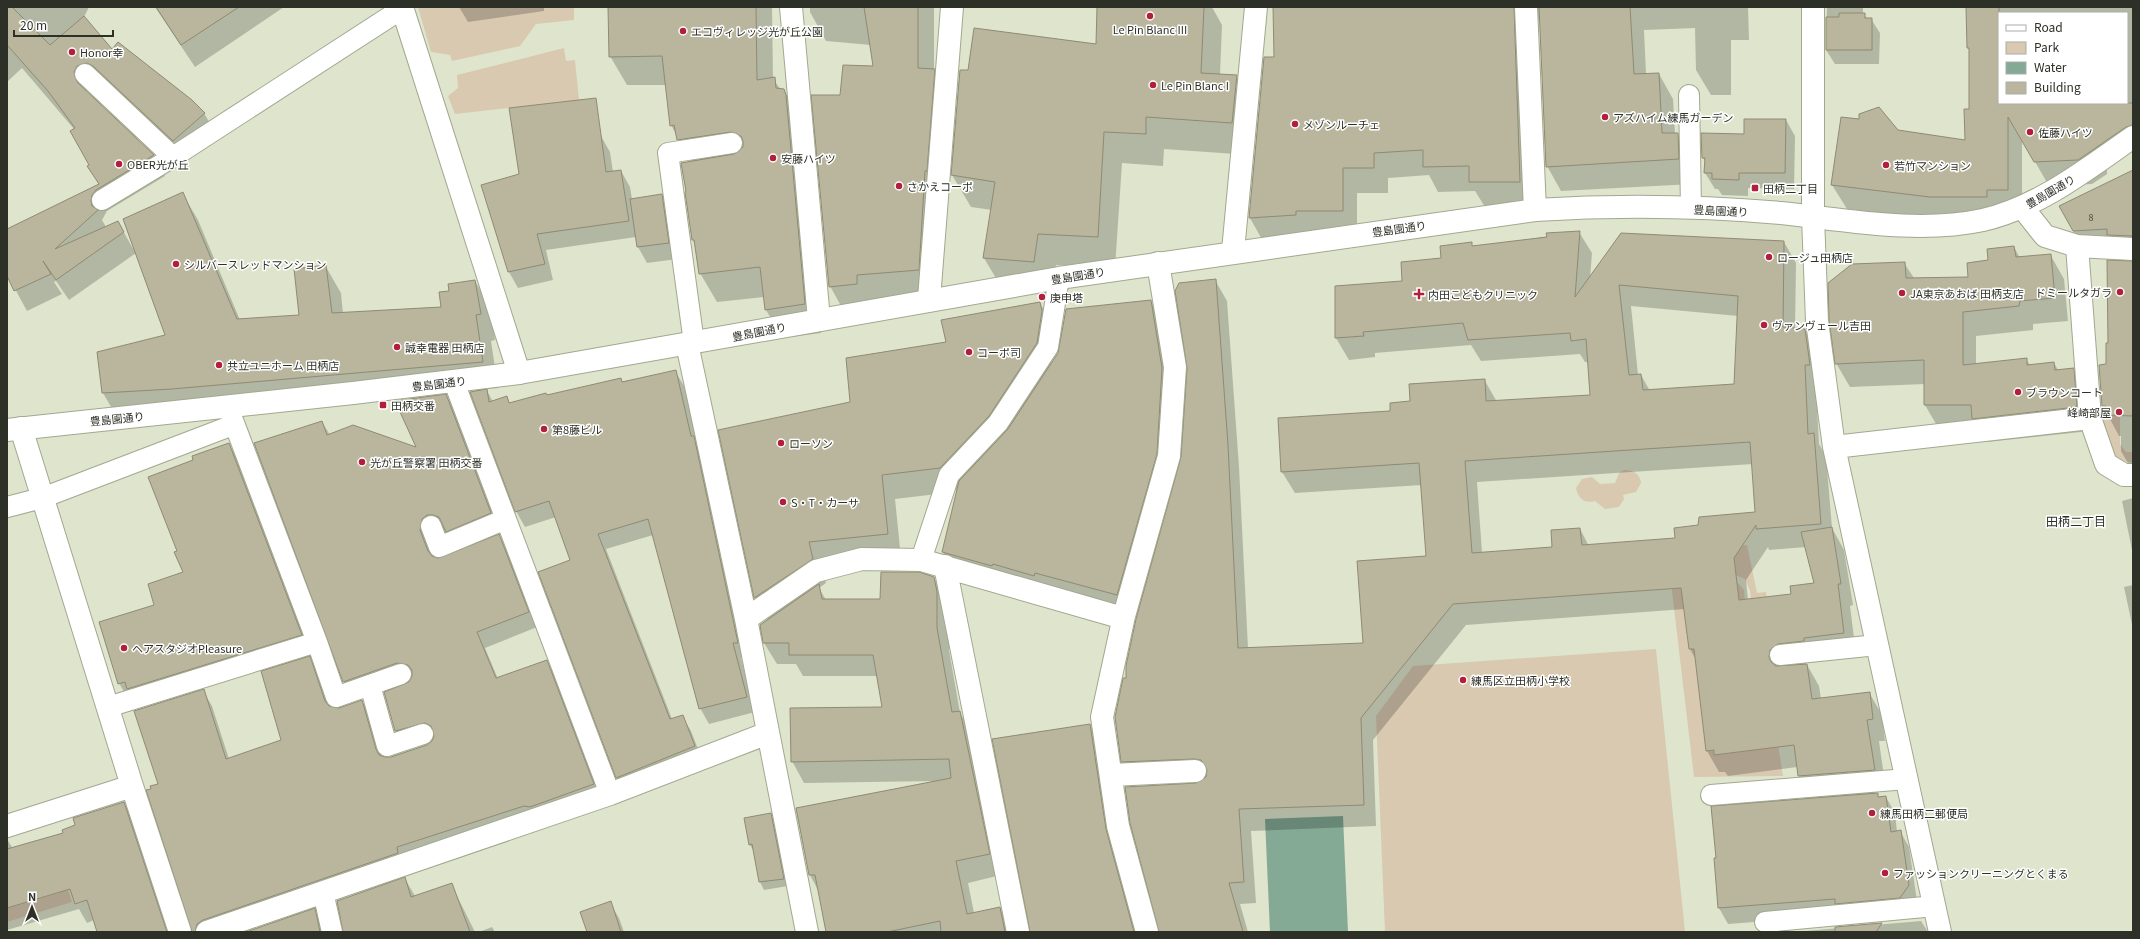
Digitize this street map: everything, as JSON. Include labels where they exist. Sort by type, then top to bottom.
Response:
[{"type":"street","points":[[791,7],[819,320]]},
{"type":"street","points":[[929,299],[952,7]]},
{"type":"street","points":[[1233,251],[1256,7]]},
{"type":"street","points":[[1526,7],[1535,210]]},
{"type":"street","points":[[1813,7],[1813,217],[1818,321],[1834,448],[1940,932]]},
{"type":"street","points":[[402,8],[519,373]]},
{"type":"street","name":"豊島園通り","points":[[14,429],[231,416],[519,373],[690,344],[929,299],[1059,278],[1233,251],[1535,210],[1570,207],[1691,208],[1780,213],[1924,226],[1952,225],[1984,219],[2022,207],[2076,176],[2133,137]]},
{"type":"street","points":[[2022,207],[2045,236],[2077,246],[2133,249]]},
{"type":"street","points":[[2077,246],[2090,418],[2106,464],[2124,475],[2133,475]]},
{"type":"street","points":[[1147,932],[1118,826],[1102,717],[1123,618],[1169,456],[1176,367],[1158,263]]},
{"type":"street","points":[[690,344],[746,619],[807,932]]},
{"type":"street","points":[[1834,448],[2090,418]]},
{"type":"street","points":[[14,429],[42,498],[132,786],[180,932]]},
{"type":"street","points":[[746,619],[816,571],[862,559],[921,560],[1123,618]]},
{"type":"street","points":[[945,566],[1018,932]]},
{"type":"street","points":[[207,932],[610,794],[768,733]]},
{"type":"street","points":[[1111,775],[1195,771]]},
{"type":"street","points":[[7,826],[132,786]]},
{"type":"lane","points":[[102,200],[172,157],[402,8]]},
{"type":"lane","points":[[85,74],[172,157]]},
{"type":"lane","points":[[1689,95],[1691,208]]},
{"type":"lane","points":[[690,344],[668,152],[732,143]]},
{"type":"lane","points":[[921,560],[948,475],[998,423],[1048,347],[1059,278]]},
{"type":"lane","points":[[454,382],[610,794]]},
{"type":"lane","points":[[7,507],[42,498],[231,416],[317,642],[336,697],[401,674]]},
{"type":"lane","points":[[431,526],[439,547],[506,519]]},
{"type":"lane","points":[[108,707],[317,642]]},
{"type":"lane","points":[[1780,655],[1877,645]]},
{"type":"lane","points":[[370,685],[386,746],[423,734]]},
{"type":"lane","points":[[1711,795],[1907,779]]},
{"type":"lane","points":[[323,892],[332,932]]},
{"type":"lane","points":[[1765,922],[1934,906]]},
{"type":"green space","points":[[418,7],[574,7],[574,20],[536,24],[520,46],[452,61],[450,55],[431,52]]},
{"type":"green space","points":[[564,48],[566,61],[575,60],[579,100],[455,114],[448,96],[458,88],[457,75]]},
{"type":"green space","points":[[2106,409],[2106,415],[2120,416],[2120,444],[2126,452],[2133,452],[2133,462],[2119,460],[2113,455],[2105,434],[2102,420],[2101,410]]},
{"type":"green space","points":[[1624,470],[1636,473],[1641,483],[1636,492],[1623,495],[1624,499],[1619,507],[1605,509],[1595,501],[1588,502],[1582,500],[1578,495],[1576,488],[1582,479],[1592,477],[1600,484],[1615,483],[1619,473]]},
{"type":"green space","points":[[1747,545],[1757,593],[1766,592],[1769,614],[1752,609],[1750,591],[1745,579],[1738,576],[1728,576],[1678,551]]},
{"type":"green space","points":[[1737,582],[1744,590],[1746,613],[1742,617],[1737,585],[1688,591],[1686,624],[1689,649],[1694,649],[1706,751],[1714,750],[1715,755],[1749,751],[1766,667],[1783,776],[1694,777],[1671,583]]},
{"type":"green space","points":[[1656,649],[1685,932],[1385,932],[1376,716],[1413,666]]},
{"type":"green space","points":[[55,876],[66,884],[72,902],[7,922],[7,908],[59,893]]},
{"type":"water","points":[[1343,816],[1348,932],[1270,932],[1265,819]]},
{"type":"building","points":[[7,7],[12,7],[50,45],[84,16],[112,49],[118,42],[192,100],[205,113],[173,141],[93,66],[87,63],[77,66],[74,72],[77,82],[154,155],[96,190],[92,195],[91,201],[92,206],[98,210],[55,249],[118,221],[124,232],[56,280],[43,261],[51,274],[14,291],[7,276],[7,229],[99,184],[87,166],[89,165],[70,131],[75,128],[48,91],[7,45]]},
{"type":"building","points":[[156,7],[239,7],[181,45]]},
{"type":"building","points":[[608,7],[756,7],[757,80],[775,77],[776,88],[784,89],[786,95],[805,304],[765,310],[760,267],[699,274],[694,240],[692,240],[681,163],[734,154],[743,147],[743,141],[741,136],[731,132],[677,140],[674,125],[670,126],[662,56],[609,57]]},
{"type":"building","name":"さかえコーポ","points":[[864,7],[918,7],[918,68],[935,69],[927,171],[925,171],[919,270],[857,275],[857,284],[829,287],[811,95],[840,95],[843,65],[873,66]]},
{"type":"building","points":[[1097,7],[1204,7],[1201,73],[1237,75],[1232,123],[1146,117],[1146,134],[1104,132],[1098,237],[1038,234],[1034,262],[983,258],[995,182],[951,175],[960,70],[968,70],[974,28],[1096,44]]},
{"type":"building","points":[[1273,7],[1514,7],[1520,182],[1469,182],[1469,166],[1423,167],[1423,150],[1374,153],[1374,168],[1343,168],[1343,211],[1296,211],[1296,215],[1249,218],[1264,57],[1274,57]]},
{"type":"building","name":"アズハイム練馬ガーデン","points":[[1539,7],[1630,7],[1634,74],[1659,73],[1662,133],[1678,133],[1679,159],[1546,167]]},
{"type":"building","points":[[1966,7],[1999,7],[1998,104],[2133,103],[2133,125],[2126,127],[2078,160],[2034,162],[2008,117],[2008,190],[1987,190],[1987,197],[1930,197],[1831,185],[1841,117],[1859,119],[1859,114],[1879,107],[1898,130],[1965,140],[1964,109],[1969,109],[1969,48],[1967,48]]},
{"type":"building","points":[[1839,13],[1865,13],[1865,18],[1872,18],[1872,50],[1826,50],[1826,17],[1839,17]]},
{"type":"building","points":[[596,98],[606,172],[621,170],[629,221],[537,234],[545,264],[508,272],[481,185],[519,174],[509,108]]},
{"type":"building","points":[[1744,119],[1786,119],[1785,173],[1739,173],[1739,180],[1712,179],[1712,173],[1704,173],[1705,158],[1702,158],[1701,133],[1744,134]]},
{"type":"building","points":[[2133,170],[2133,236],[2107,235],[2107,229],[2073,231],[2059,206]]},
{"type":"building","name":"シルバースレッドマンション","points":[[183,192],[237,319],[299,315],[294,269],[326,265],[332,313],[441,307],[439,292],[449,291],[448,284],[475,280],[481,314],[476,315],[483,362],[172,389],[102,393],[97,352],[165,335],[123,219]]},
{"type":"building","points":[[662,194],[669,243],[637,247],[630,199]]},
{"type":"building","points":[[1580,231],[1575,297],[1621,233],[1784,241],[1783,327],[1805,329],[1810,365],[1805,365],[1808,434],[1814,433],[1821,524],[1756,529],[1756,525],[1734,558],[1739,600],[1791,594],[1790,586],[1814,583],[1801,532],[1832,527],[1841,584],[1838,584],[1844,633],[1804,638],[1804,641],[1778,644],[1770,650],[1769,657],[1771,662],[1776,666],[1807,664],[1812,699],[1870,692],[1873,719],[1867,720],[1875,770],[1798,776],[1794,745],[1714,755],[1714,750],[1706,751],[1694,649],[1689,649],[1681,588],[1453,604],[1361,718],[1364,805],[1239,809],[1244,882],[1229,883],[1243,932],[1159,932],[1130,823],[1125,787],[1196,783],[1206,777],[1207,770],[1201,760],[1194,759],[1121,762],[1115,717],[1123,678],[1126,678],[1126,666],[1136,619],[1181,457],[1187,368],[1175,291],[1179,283],[1216,279],[1228,445],[1238,648],[1363,643],[1357,561],[1426,556],[1419,463],[1281,472],[1278,418],[1390,411],[1390,403],[1410,401],[1409,384],[1485,379],[1486,401],[1590,395],[1586,339],[1571,341],[1570,333],[1468,340],[1463,323],[1363,332],[1364,336],[1335,338],[1335,286],[1402,281],[1401,262],[1441,258],[1440,246],[1472,242],[1472,246],[1547,237],[1546,233]],"holes":[[[1619,285],[1738,296],[1734,384],[1643,390],[1641,374],[1629,375]],[[1750,442],[1755,512],[1699,517],[1698,525],[1674,528],[1675,538],[1582,545],[1580,528],[1551,530],[1552,547],[1472,553],[1465,461]]]},
{"type":"building","points":[[2014,246],[2016,257],[2051,254],[2055,298],[2020,301],[2019,306],[1963,312],[1963,365],[2027,358],[2027,365],[2054,362],[2055,370],[2074,368],[2077,407],[1972,419],[1971,405],[1924,405],[1924,360],[1835,364],[1829,320],[1828,283],[1852,264],[1905,262],[1906,278],[1968,277],[1967,263],[1988,260],[1987,249]]},
{"type":"building","points":[[2107,260],[2133,261],[2133,416],[2106,415],[2106,406],[2102,406],[2099,365],[2106,364],[2106,343],[2108,343]]},
{"type":"building","points":[[1151,300],[1162,368],[1157,454],[1117,595],[1035,573],[1034,576],[993,564],[992,566],[942,552],[959,481],[1008,429],[1058,353],[1066,309]]},
{"type":"building","points":[[1040,302],[1042,311],[1037,343],[989,416],[940,468],[882,475],[888,534],[809,542],[813,559],[754,598],[718,430],[850,402],[846,358],[946,342],[941,320]]},
{"type":"building","points":[[676,370],[691,436],[694,436],[738,643],[733,643],[747,697],[699,709],[648,519],[598,534],[670,719],[683,715],[695,746],[616,778],[538,572],[570,560],[549,501],[515,512],[470,392],[487,389],[489,402],[507,396],[509,403],[546,393],[547,395],[621,378],[622,382]]},
{"type":"building","points":[[446,394],[491,513],[446,532],[439,517],[427,515],[422,519],[420,530],[428,551],[432,556],[438,558],[499,534],[529,612],[477,632],[496,678],[547,660],[594,784],[530,807],[524,806],[397,847],[398,853],[203,920],[197,924],[195,932],[192,932],[146,790],[151,789],[150,786],[158,784],[134,711],[204,689],[226,759],[281,740],[261,671],[310,656],[325,701],[329,706],[339,708],[362,700],[379,755],[391,757],[427,745],[432,741],[434,736],[431,726],[425,723],[395,731],[384,692],[409,682],[412,676],[412,670],[408,665],[397,663],[343,682],[254,443],[322,421],[327,435],[353,425],[416,447],[395,401]]},
{"type":"building","points":[[229,443],[302,635],[127,689],[125,682],[118,684],[99,622],[154,605],[148,584],[183,572],[174,552],[177,551],[148,477],[193,460],[192,456]]},
{"type":"building","points":[[881,572],[919,572],[934,577],[937,592],[937,628],[952,712],[960,711],[990,854],[956,861],[967,914],[1000,907],[1005,932],[941,932],[940,921],[887,932],[826,932],[815,875],[809,875],[796,808],[951,778],[949,759],[791,762],[790,708],[882,707],[873,655],[789,655],[789,643],[763,643],[760,625],[819,584],[822,599],[880,599]]},
{"type":"building","points":[[1090,724],[1106,829],[1134,932],[1030,932],[992,739]]},
{"type":"building","points":[[1878,793],[1878,797],[1886,796],[1891,832],[1901,830],[1909,885],[1900,898],[1835,904],[1835,899],[1718,908],[1714,858],[1716,858],[1711,806]]},
{"type":"building","points":[[124,802],[167,932],[97,932],[87,900],[75,904],[70,889],[7,908],[7,849],[63,833],[62,830],[75,825],[73,818]]},
{"type":"building","points":[[771,813],[784,879],[759,882],[752,844],[749,845],[744,818]]},
{"type":"building","points":[[405,877],[411,897],[452,883],[470,932],[343,932],[337,901]]},
{"type":"building","points":[[611,901],[621,932],[587,932],[580,912]]},
{"type":"building","points":[[315,908],[320,932],[246,932]]},
{"type":"building","points":[[1882,923],[1876,932],[1835,932],[1835,927]]},
{"type":"place","name":"Le Pin Blanc III","points":[[1150,16]]},
{"type":"place","name":"エコヴィレッジ光が丘公園","points":[[683,31]]},
{"type":"place","name":"Honor幸","points":[[72,52]]},
{"type":"place","name":"Le Pin Blanc I","points":[[1153,85]]},
{"type":"place","name":"アズハイム練馬ガーデン","points":[[1605,117]]},
{"type":"place","name":"メゾンルーチェ","points":[[1295,124]]},
{"type":"place","name":"佐藤ハイツ","points":[[2030,132]]},
{"type":"place","name":"安藤ハイツ","points":[[773,158]]},
{"type":"place","name":"OBER光が丘","points":[[119,164]]},
{"type":"place","name":"若竹マンション","points":[[1886,165]]},
{"type":"place","name":"さかえコーポ","points":[[899,186]]},
{"type":"place","name":"田柄二丁目","points":[[1755,188]]},
{"type":"place","name":"ロージュ田柄店","points":[[1769,257]]},
{"type":"place","name":"シルバースレッドマンション","points":[[176,264]]},
{"type":"place","name":"ドミールタガラ","points":[[2120,292]]},
{"type":"place","name":"JA東京あおば 田柄支店","points":[[1902,293]]},
{"type":"place","name":"内田こどもクリニック","points":[[1419,294]]},
{"type":"place","name":"庚申塔","points":[[1042,297]]},
{"type":"place","name":"ヴァンヴェール吉田","points":[[1764,325]]},
{"type":"place","name":"誠幸電器 田柄店","points":[[397,347]]},
{"type":"place","name":"コーポ司","points":[[969,352]]},
{"type":"place","name":"共立ユニホーム 田柄店","points":[[219,365]]},
{"type":"place","name":"ブラウンコート","points":[[2018,392]]},
{"type":"place","name":"田柄交番","points":[[383,405]]},
{"type":"place","name":"峰崎部屋","points":[[2119,412]]},
{"type":"place","name":"第8藤ビル","points":[[544,429]]},
{"type":"place","name":"ローソン","points":[[781,443]]},
{"type":"place","name":"光が丘警察署 田柄交番","points":[[362,462]]},
{"type":"place","name":"S・T・カーサ","points":[[783,502]]},
{"type":"place","name":"ヘアスタジオPleasure","points":[[124,648]]},
{"type":"place","name":"練馬区立田柄小学校","points":[[1463,680]]},
{"type":"place","name":"練馬田柄二郵便局","points":[[1872,813]]},
{"type":"place","name":"ファッションクリーニングとくまる","points":[[1885,873]]},
{"type":"district","name":"田柄二丁目","points":[[2076,520]]}]
